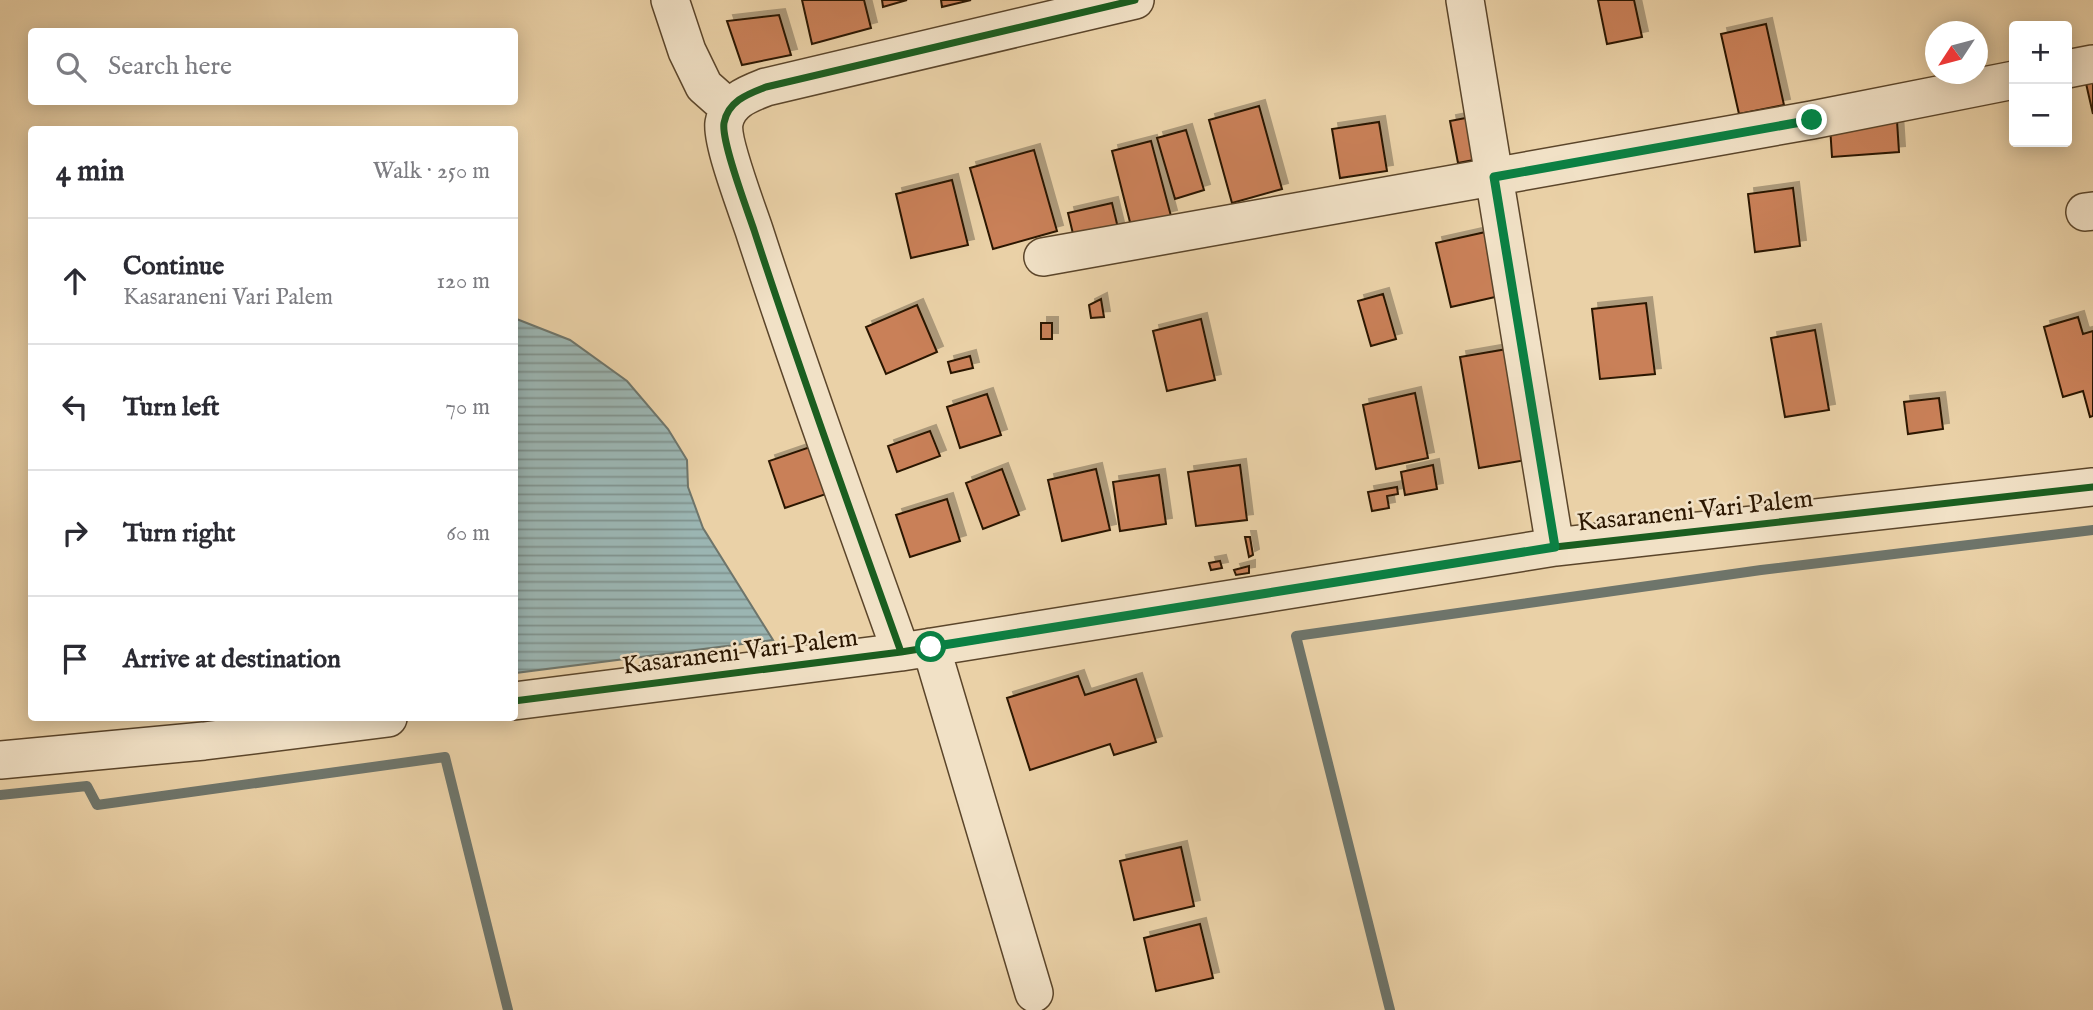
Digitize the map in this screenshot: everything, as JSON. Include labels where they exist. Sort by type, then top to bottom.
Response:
[{"type":"street","points":[[670,0],[687,51],[704,86],[730,109]]},
{"type":"street","points":[[1034,993],[916,650],[782,317],[729,153],[723,124],[730,109],[742,96],[766,88],[1136,0]]},
{"type":"street","points":[[1465,0],[1555,547]]},
{"type":"street","points":[[2072,68],[2093,64]]},
{"type":"street","points":[[1043,257],[1812,120],[2009,81]]},
{"type":"street","name":"Kasaraneni Vari Palem","points":[[518,700],[916,650],[1555,547],[2093,487]]},
{"type":"street","points":[[0,760],[204,741],[364,721]]},
{"type":"water","points":[[518,320],[570,340],[627,381],[668,429],[687,460],[688,487],[703,528],[773,640],[518,673]]},
{"type":"building","points":[[802,0],[864,0],[871,28],[812,44]]},
{"type":"building","points":[[882,0],[907,0],[883,7]]},
{"type":"building","points":[[941,0],[971,0],[942,7]]},
{"type":"building","points":[[1598,0],[1634,0],[1642,37],[1607,44]]},
{"type":"building","points":[[779,15],[791,55],[742,65],[727,21]]},
{"type":"building","points":[[1766,24],[1784,105],[1739,114],[1721,34]]},
{"type":"building","points":[[2093,78],[2093,114],[2085,79]]},
{"type":"building","points":[[1259,106],[1282,189],[1232,203],[1209,120]]},
{"type":"building","points":[[1476,116],[1484,158],[1458,163],[1450,121]]},
{"type":"building","points":[[1897,121],[1899,152],[1832,157],[1830,126]]},
{"type":"building","points":[[1379,122],[1387,171],[1340,178],[1332,129]]},
{"type":"building","points":[[1186,130],[1204,190],[1175,199],[1157,138]]},
{"type":"building","points":[[1151,141],[1171,216],[1131,226],[1112,151]]},
{"type":"building","points":[[1034,150],[1057,231],[993,249],[970,168]]},
{"type":"building","points":[[952,180],[968,245],[911,258],[896,194]]},
{"type":"building","points":[[1793,188],[1800,246],[1755,252],[1748,194]]},
{"type":"building","points":[[1112,203],[1118,228],[1074,238],[1068,213]]},
{"type":"building","points":[[1490,231],[1504,295],[1451,307],[1436,243]]},
{"type":"building","points":[[1383,294],[1396,339],[1371,346],[1358,301]]},
{"type":"building","points":[[1101,299],[1104,317],[1091,318],[1089,305]]},
{"type":"building","points":[[1646,303],[1655,374],[1600,379],[1592,309]]},
{"type":"building","points":[[917,305],[937,352],[886,374],[866,327]]},
{"type":"building","points":[[2078,317],[2083,334],[2093,331],[2093,416],[2090,417],[2083,391],[2063,397],[2044,327]]},
{"type":"building","points":[[1201,319],[1215,380],[1167,391],[1153,331]]},
{"type":"building","points":[[1041,323],[1052,323],[1052,339],[1041,339]]},
{"type":"building","points":[[1815,330],[1829,410],[1785,417],[1771,338]]},
{"type":"building","points":[[1513,348],[1532,459],[1479,468],[1460,357]]},
{"type":"building","points":[[970,356],[973,368],[951,373],[948,362]]},
{"type":"building","points":[[1415,393],[1428,458],[1376,469],[1363,405]]},
{"type":"building","points":[[987,394],[1001,435],[960,448],[947,407]]},
{"type":"building","points":[[1939,398],[1943,429],[1908,434],[1904,402]]},
{"type":"building","points":[[930,431],[940,456],[897,472],[888,446]]},
{"type":"building","points":[[816,445],[832,492],[785,508],[769,461]]},
{"type":"building","points":[[1240,465],[1247,520],[1196,526],[1188,472]]},
{"type":"building","points":[[1433,465],[1437,489],[1405,495],[1401,472]]},
{"type":"building","points":[[1002,469],[1019,515],[983,529],[966,483]]},
{"type":"building","points":[[1096,469],[1110,530],[1062,541],[1048,480]]},
{"type":"building","points":[[1159,475],[1166,524],[1120,531],[1113,482]]},
{"type":"building","points":[[1397,487],[1398,494],[1387,496],[1389,508],[1372,511],[1368,492]]},
{"type":"building","points":[[947,499],[960,541],[910,557],[896,515]]},
{"type":"building","points":[[1245,537],[1250,537],[1253,555],[1249,557]]},
{"type":"building","points":[[1220,561],[1222,568],[1211,570],[1209,563]]},
{"type":"building","points":[[1249,566],[1249,573],[1236,575],[1234,570]]},
{"type":"building","points":[[1078,676],[1085,695],[1136,679],[1156,742],[1114,755],[1110,744],[1030,770],[1007,698]]},
{"type":"building","points":[[1181,847],[1194,906],[1134,920],[1120,861]]},
{"type":"building","points":[[1200,924],[1213,978],[1156,991],[1144,938]]},
{"type":"waterway","points":[[1390,1010],[1296,636],[1761,570],[2093,530]]},
{"type":"waterway","points":[[0,795],[87,786],[97,805],[445,757],[508,1010]]},
{"type":"cycle path","points":[[901,652],[735,175],[724,132],[726,115],[740,99],[766,87],[1135,0]]},
{"type":"cycle path","points":[[518,700],[901,652],[1555,547],[2093,487]]},
{"type":"route","points":[[931,647],[1555,547],[1494,177],[1812,120]]}]
